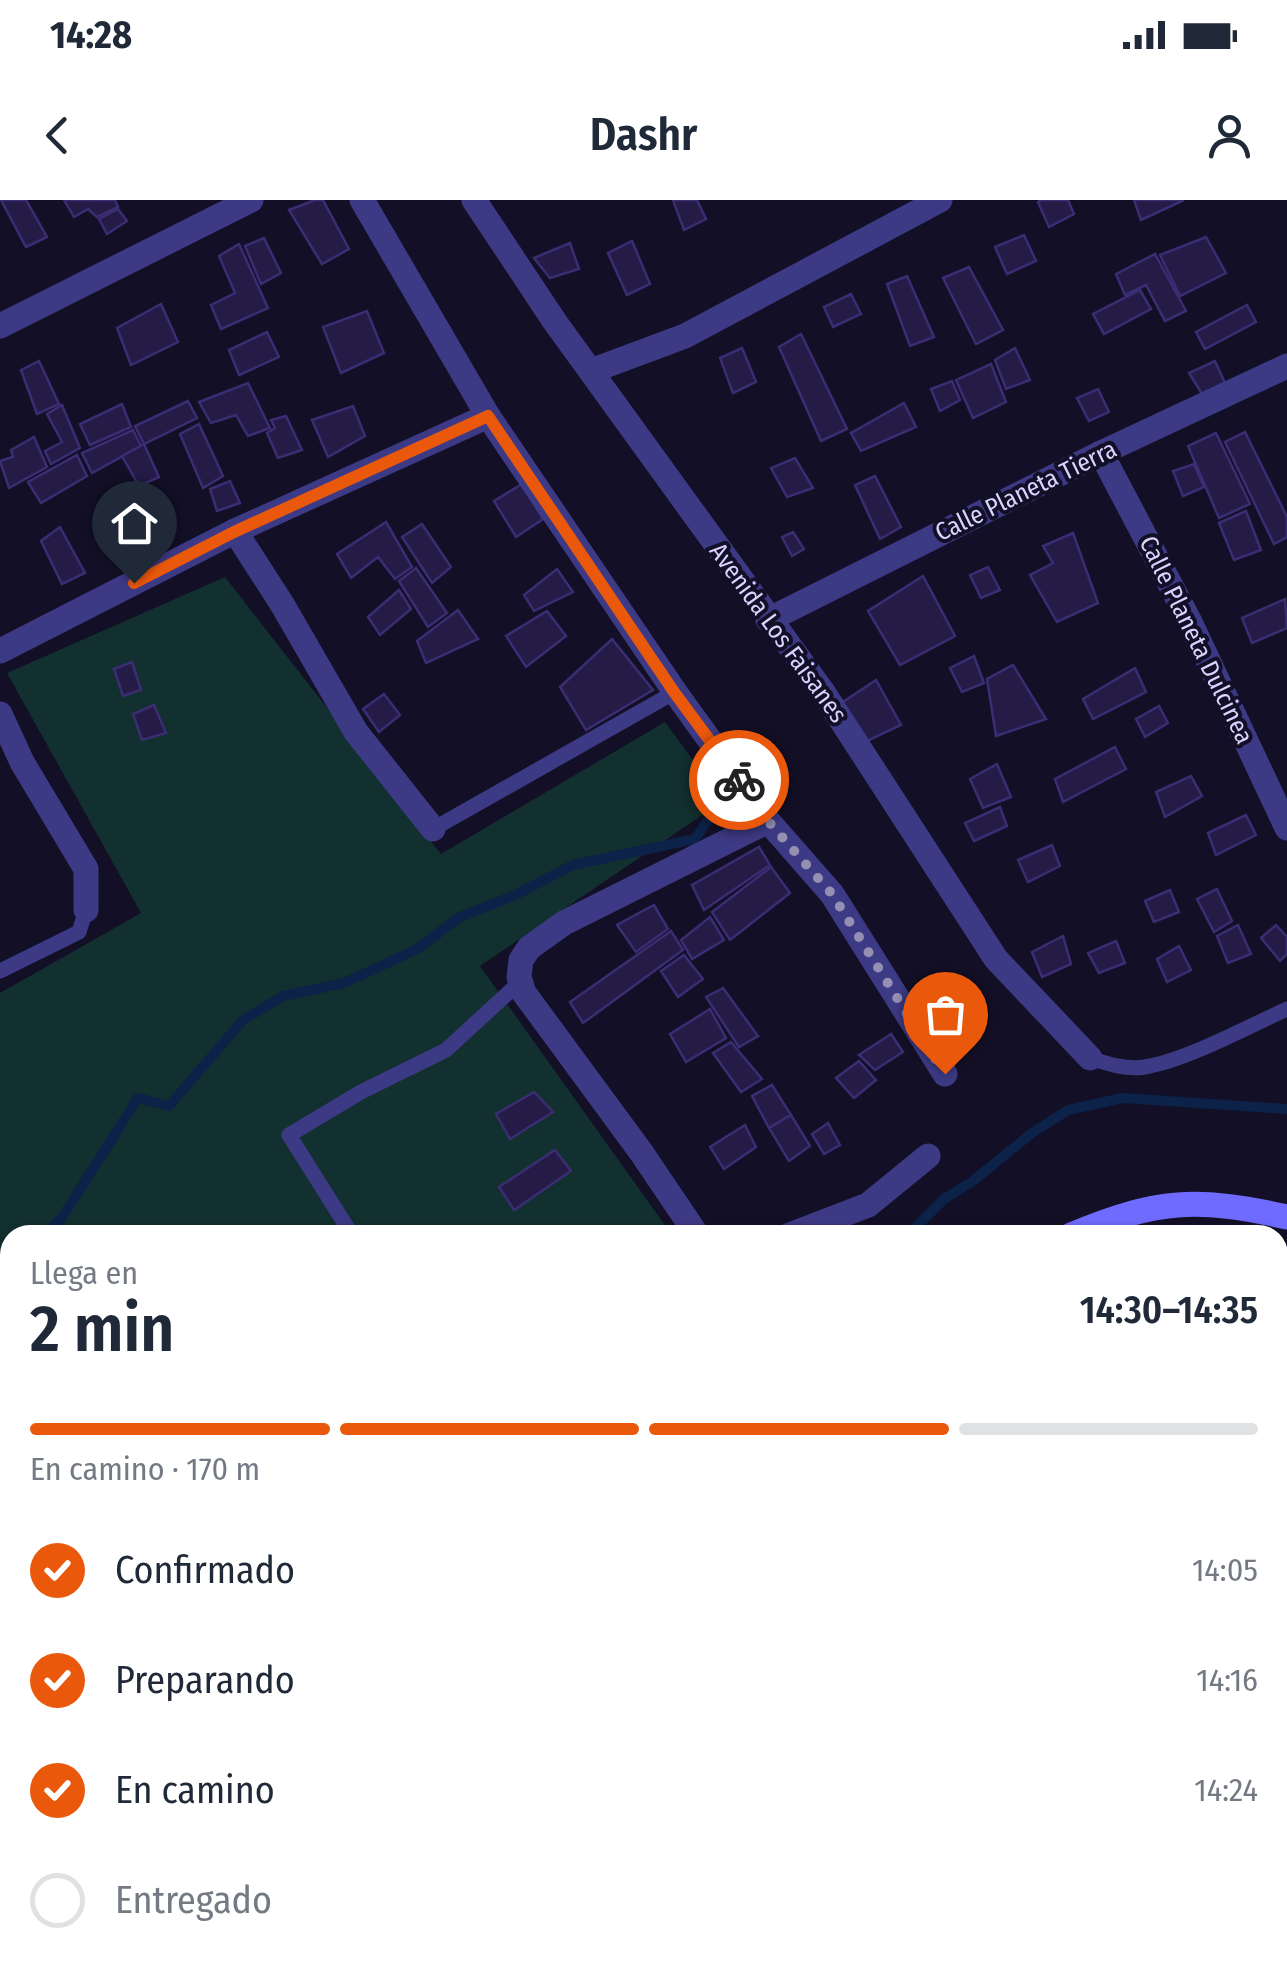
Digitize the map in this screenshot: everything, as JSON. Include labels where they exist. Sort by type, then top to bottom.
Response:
[{"type":"street","points":[[0,326],[251,200]]},
{"type":"street","points":[[362,200],[488,416],[674,692],[768,821],[832,894],[945,1074]]},
{"type":"street","name":"Avenida Los Faisanes","points":[[474,200],[591,372],[823,692],[996,958],[1090,1058]]},
{"type":"street","points":[[591,372],[685,336],[940,200]]},
{"type":"street","name":"Calle Planeta Tierra","points":[[768,620],[1101,453],[1287,366]]},
{"type":"street","points":[[0,651],[234,532],[488,416]]},
{"type":"street","name":"Calle Planeta Dulcinea","points":[[1101,453],[1190,622],[1287,828]]},
{"type":"street","points":[[234,532],[282,604],[356,732],[433,829]]},
{"type":"street","points":[[0,714],[22,762],[86,869],[86,910]]},
{"type":"street","points":[[690,1225],[524,993],[521,960],[529,948],[564,924],[768,821]]},
{"type":"street","points":[[816,1225],[868,1205],[928,1156]]},
{"type":"street","points":[[1094,1225],[1170,1204],[1205,1202],[1287,1216]]},
{"type":"lane","points":[[433,829],[674,692]]},
{"type":"lane","points":[[0,971],[79,932],[86,910]]},
{"type":"lane","points":[[346,1225],[288,1135],[361,1092],[446,1050],[520,982]]},
{"type":"lane","points":[[1090,1058],[1116,1067],[1144,1067],[1287,1009]]},
{"type":"green space","points":[[225,577],[441,854],[665,722],[723,801],[480,966],[665,1225],[0,1225],[0,993],[141,913],[7,673]]},
{"type":"building","points":[[1,200],[26,200],[47,237],[26,247]]},
{"type":"building","points":[[64,200],[115,200],[118,207],[97,217],[88,209],[74,217]]},
{"type":"building","points":[[323,200],[349,249],[322,264],[289,210]]},
{"type":"building","points":[[673,200],[697,200],[706,219],[684,230]]},
{"type":"building","points":[[1068,200],[1074,214],[1049,227],[1038,202]]},
{"type":"building","points":[[1134,200],[1184,200],[1141,220]]},
{"type":"building","points":[[118,209],[127,221],[107,234],[99,219]]},
{"type":"building","points":[[1024,235],[1036,261],[1007,274],[995,247]]},
{"type":"building","points":[[1206,237],[1226,273],[1180,296],[1160,255]]},
{"type":"building","points":[[264,238],[281,273],[261,284],[245,246]]},
{"type":"building","points":[[632,241],[650,284],[627,295],[608,253]]},
{"type":"building","points":[[570,243],[579,269],[550,278],[534,258]]},
{"type":"building","points":[[239,244],[268,308],[221,329],[211,305],[235,293],[219,256]]},
{"type":"building","points":[[1155,254],[1186,311],[1165,321],[1146,285],[1125,295],[1116,274]]},
{"type":"building","points":[[969,267],[1003,330],[976,344],[943,278]]},
{"type":"building","points":[[907,276],[934,337],[910,346],[887,284]]},
{"type":"building","points":[[1140,290],[1151,309],[1104,334],[1093,314]]},
{"type":"building","points":[[851,294],[861,314],[833,327],[824,307]]},
{"type":"building","points":[[161,304],[178,342],[131,365],[117,328]]},
{"type":"building","points":[[1247,305],[1256,322],[1205,349],[1196,332]]},
{"type":"building","points":[[367,311],[384,353],[341,373],[323,327]]},
{"type":"building","points":[[267,332],[279,357],[239,375],[229,350]]},
{"type":"building","points":[[801,334],[847,429],[821,441],[779,347]]},
{"type":"building","points":[[742,348],[756,382],[733,393],[720,358]]},
{"type":"building","points":[[1015,348],[1030,380],[1006,389],[995,360]]},
{"type":"building","points":[[39,361],[59,404],[37,414],[21,370]]},
{"type":"building","points":[[1215,361],[1225,383],[1202,394],[1189,373]]},
{"type":"building","points":[[991,364],[1006,402],[973,418],[956,380]]},
{"type":"building","points":[[952,381],[960,400],[940,411],[931,389]]},
{"type":"building","points":[[248,383],[270,428],[248,436],[236,415],[211,423],[199,402]]},
{"type":"building","points":[[1098,389],[1109,412],[1089,421],[1077,398]]},
{"type":"building","points":[[188,401],[197,418],[144,444],[135,426]]},
{"type":"building","points":[[904,403],[916,427],[861,451],[851,433]]},
{"type":"building","points":[[122,404],[131,427],[90,445],[80,424]]},
{"type":"building","points":[[62,405],[80,448],[51,464],[45,451],[62,442],[47,414]]},
{"type":"building","points":[[353,406],[365,436],[328,457],[312,420]]},
{"type":"building","points":[[286,416],[302,450],[278,458],[267,433],[275,428],[271,420]]},
{"type":"building","points":[[199,424],[223,476],[203,488],[180,434]]},
{"type":"building","points":[[133,430],[141,446],[92,473],[82,453]]},
{"type":"building","points":[[1245,432],[1287,517],[1287,537],[1274,544],[1225,442]]},
{"type":"building","points":[[1216,433],[1250,504],[1219,518],[1188,446]]},
{"type":"building","points":[[34,437],[47,467],[9,488],[0,461],[13,457],[11,450]]},
{"type":"building","points":[[144,444],[159,477],[139,486],[122,456]]},
{"type":"building","points":[[77,455],[87,476],[41,503],[28,482]]},
{"type":"building","points":[[795,458],[813,488],[787,497],[771,468]]},
{"type":"building","points":[[1194,464],[1204,487],[1183,496],[1173,471]]},
{"type":"building","points":[[875,476],[901,527],[880,539],[855,485]]},
{"type":"building","points":[[230,481],[240,503],[217,511],[210,489]]},
{"type":"building","points":[[522,484],[543,519],[516,537],[494,501]]},
{"type":"building","points":[[1246,511],[1261,550],[1234,560],[1219,523]]},
{"type":"building","points":[[386,522],[412,567],[395,579],[378,557],[351,578],[337,554]]},
{"type":"building","points":[[422,524],[451,567],[432,583],[402,537]]},
{"type":"building","points":[[60,527],[85,573],[62,584],[41,541]]},
{"type":"building","points":[[793,532],[804,549],[792,556],[782,537]]},
{"type":"building","points":[[1073,533],[1098,603],[1057,622],[1030,575],[1053,563],[1043,546]]},
{"type":"building","points":[[988,567],[1000,590],[981,598],[970,575]]},
{"type":"building","points":[[416,568],[447,613],[428,627],[399,581]]},
{"type":"building","points":[[557,569],[573,592],[534,611],[524,595]]},
{"type":"building","points":[[923,576],[955,636],[900,665],[868,611]]},
{"type":"building","points":[[399,590],[411,609],[380,635],[368,617]]},
{"type":"building","points":[[1285,599],[1287,628],[1252,643],[1242,618]]},
{"type":"building","points":[[458,610],[478,639],[426,663],[417,641]]},
{"type":"building","points":[[547,611],[566,636],[526,667],[506,636]]},
{"type":"building","points":[[612,639],[653,690],[586,730],[560,687]]},
{"type":"building","points":[[974,656],[984,683],[962,692],[950,668]]},
{"type":"building","points":[[132,662],[141,690],[123,696],[114,669]]},
{"type":"building","points":[[1013,665],[1046,719],[996,736],[987,679]]},
{"type":"building","points":[[1135,668],[1146,692],[1093,719],[1083,699]]},
{"type":"building","points":[[876,680],[901,725],[863,743],[840,704]]},
{"type":"building","points":[[384,694],[400,715],[379,732],[363,709]]},
{"type":"building","points":[[154,705],[166,733],[142,740],[133,714]]},
{"type":"building","points":[[1159,706],[1168,723],[1145,737],[1136,719]]},
{"type":"building","points":[[1115,747],[1126,769],[1063,802],[1055,779]]},
{"type":"building","points":[[997,764],[1011,797],[983,808],[970,779]]},
{"type":"building","points":[[1191,776],[1202,796],[1165,817],[1156,792]]},
{"type":"building","points":[[1000,807],[1007,826],[974,841],[965,823]]},
{"type":"building","points":[[1246,815],[1256,835],[1216,855],[1208,833]]},
{"type":"building","points":[[1052,845],[1060,866],[1028,882],[1018,860]]},
{"type":"building","points":[[759,847],[770,865],[704,910],[692,885]]},
{"type":"building","points":[[771,867],[790,893],[730,940],[712,912]]},
{"type":"building","points":[[1217,889],[1232,921],[1214,932],[1197,899]]},
{"type":"building","points":[[1170,890],[1179,912],[1154,922],[1145,901]]},
{"type":"building","points":[[654,905],[668,929],[636,952],[617,925]]},
{"type":"building","points":[[710,917],[724,940],[692,959],[681,940]]},
{"type":"building","points":[[1238,925],[1251,954],[1228,963],[1217,936]]},
{"type":"building","points":[[1276,925],[1287,937],[1287,954],[1280,961],[1261,938]]},
{"type":"building","points":[[671,931],[683,950],[583,1023],[570,1002]]},
{"type":"building","points":[[1063,936],[1071,964],[1042,977],[1032,952]]},
{"type":"building","points":[[1116,941],[1125,963],[1099,973],[1088,953]]},
{"type":"building","points":[[1179,946],[1191,970],[1167,982],[1157,959]]},
{"type":"building","points":[[684,955],[703,979],[678,997],[661,971]]},
{"type":"building","points":[[723,988],[758,1036],[739,1047],[706,997]]},
{"type":"building","points":[[710,1009],[726,1038],[686,1062],[670,1034]]},
{"type":"building","points":[[891,1034],[903,1052],[875,1070],[859,1055]]},
{"type":"building","points":[[731,1042],[762,1079],[741,1092],[713,1053]]},
{"type":"building","points":[[859,1061],[876,1080],[854,1098],[836,1078]]},
{"type":"building","points":[[772,1085],[791,1115],[769,1128],[752,1096]]},
{"type":"building","points":[[534,1092],[553,1112],[510,1139],[496,1114]]},
{"type":"building","points":[[791,1115],[810,1146],[789,1161],[769,1128]]},
{"type":"building","points":[[828,1123],[840,1145],[824,1154],[812,1134]]},
{"type":"building","points":[[745,1125],[756,1147],[724,1169],[710,1147]]},
{"type":"building","points":[[555,1150],[571,1171],[514,1210],[499,1187]]},
{"type":"waterway","points":[[55,1225],[138,1098],[169,1106],[243,1020],[283,996],[344,983],[417,949],[460,917],[513,896],[573,865],[695,839],[726,794]]},
{"type":"waterway","points":[[918,1225],[944,1199],[1068,1110],[1123,1098],[1287,1109]]},
{"type":"way so far","points":[[739,780],[768,821],[832,894],[945,1074]]},
{"type":"route","points":[[134,583],[234,532],[488,416],[674,692],[739,780]]}]
